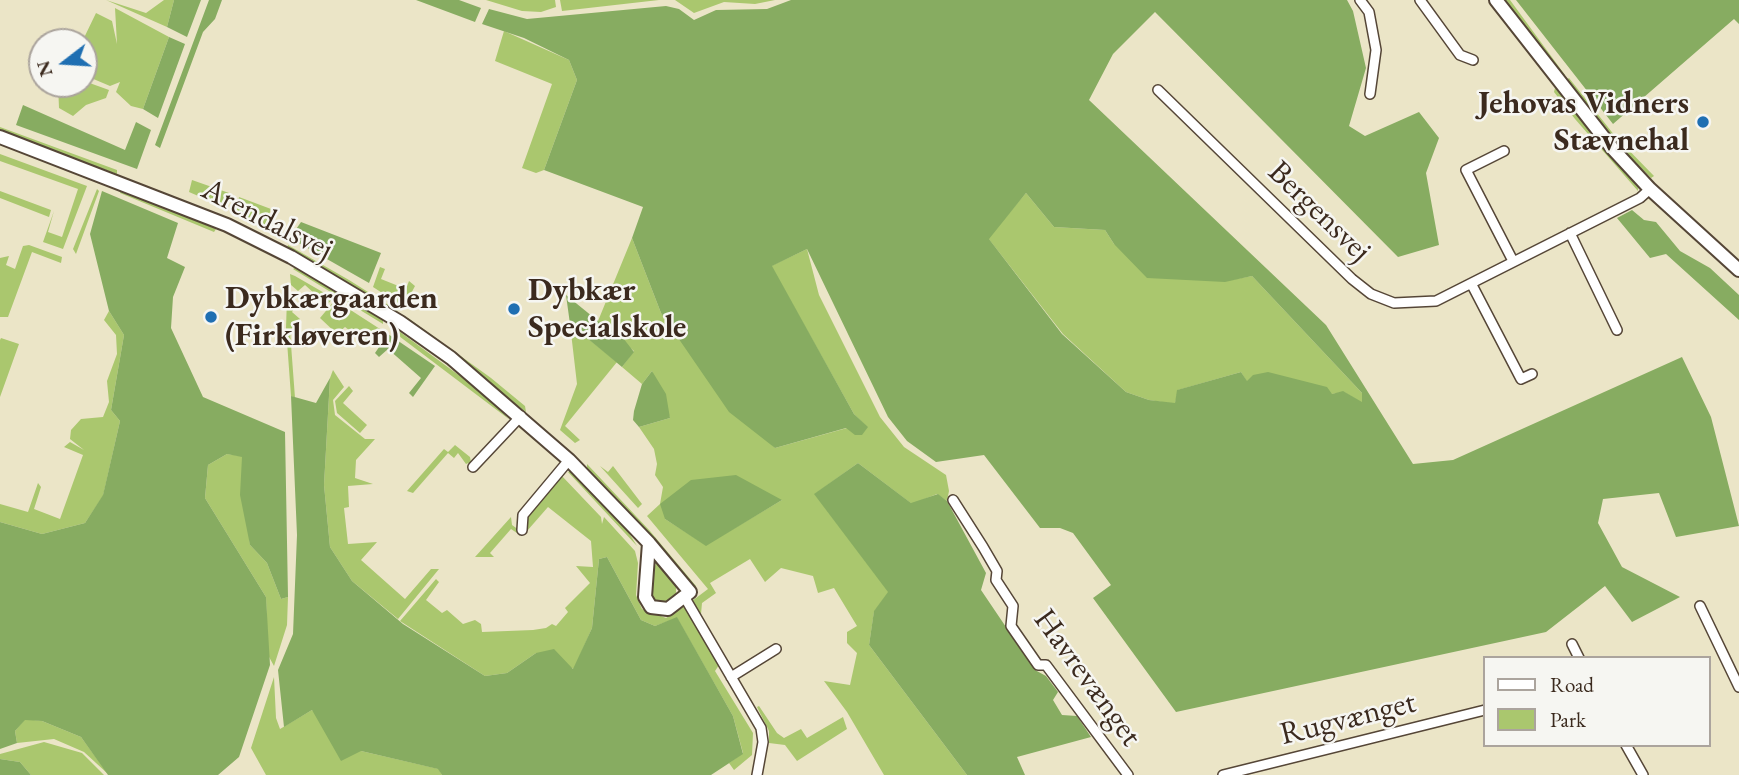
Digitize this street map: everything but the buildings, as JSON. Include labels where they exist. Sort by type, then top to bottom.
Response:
[{"type":"street","points":[[1360,0],[1369,12],[1376,50],[1370,94]]},
{"type":"street","points":[[1420,0],[1460,55],[1474,60]]},
{"type":"street","points":[[1496,0],[1577,107],[1650,189],[1739,270]]},
{"type":"street","name":"Bergensvej","points":[[1158,90],[1371,294],[1394,303],[1436,301],[1472,285],[1513,261],[1640,198],[1650,189]]},
{"type":"street","name":"Arendalsvej","points":[[0,137],[179,205],[284,254],[400,322],[451,358],[521,416],[569,460],[649,543],[691,592],[685,598],[761,729],[763,742],[757,775]]},
{"type":"street","points":[[1504,151],[1466,170],[1513,261]]},
{"type":"street","points":[[1570,233],[1617,330]]},
{"type":"street","points":[[1472,285],[1521,379],[1532,374]]},
{"type":"street","points":[[473,467],[521,416]]},
{"type":"street","points":[[522,530],[523,515],[569,460]]},
{"type":"street","name":"Havrevænget","points":[[953,500],[997,571],[996,580],[1013,606],[1011,626],[1038,665],[1046,665],[1128,775]]},
{"type":"street","points":[[649,543],[646,600],[652,607],[662,610],[685,598]]},
{"type":"street","points":[[1700,606],[1739,687]]},
{"type":"street","points":[[1572,643],[1578,656]]},
{"type":"street","points":[[732,677],[776,649]]},
{"type":"street","name":"Rugvænget","points":[[1221,772],[1484,710]]},
{"type":"street","points":[[1627,747],[1643,775]]},
{"type":"green space","points":[[106,0],[146,13],[164,0],[174,0],[167,27]]},
{"type":"green space","points":[[174,0],[201,0],[187,37],[167,27]]},
{"type":"green space","points":[[209,0],[222,0],[215,19],[203,32],[160,148],[155,145]]},
{"type":"green space","points":[[416,0],[459,0],[481,8],[475,22]]},
{"type":"green space","points":[[486,0],[555,0],[556,7],[541,12],[522,11]]},
{"type":"green space","points":[[560,0],[659,0],[562,11]]},
{"type":"green space","points":[[675,0],[775,0],[755,4],[724,2],[694,13]]},
{"type":"green space","points":[[791,0],[1347,0],[1353,11],[1366,68],[1349,126],[1365,136],[1419,112],[1439,138],[1426,173],[1439,245],[1398,257],[1155,12],[1113,54],[1089,100],[1326,325],[1413,464],[1453,460],[1682,357],[1711,417],[1739,526],[1676,537],[1659,493],[1603,499],[1598,523],[1622,567],[1680,597],[1632,622],[1605,586],[1546,632],[1176,712],[1093,598],[1111,585],[1073,533],[1060,528],[1040,528],[984,455],[936,462],[907,441],[888,417],[807,249],[772,266],[854,414],[868,427],[862,435],[855,435],[846,428],[775,448],[729,412],[661,313],[632,238],[643,207],[544,170],[577,80],[569,60],[524,38],[482,24],[489,9],[527,19],[666,6],[679,9],[694,20],[716,10],[767,9]],"holes":[[[1026,193],[1054,227],[1105,230],[1114,244],[1147,278],[1225,282],[1252,276],[1362,393],[1362,402],[1343,391],[1332,394],[1327,387],[1268,372],[1253,375],[1247,381],[1241,372],[1177,390],[1175,403],[1149,400],[1126,392],[1062,334],[989,239]]]},
{"type":"green space","points":[[1504,0],[1510,0],[1565,75],[1562,77]]},
{"type":"green space","points":[[1516,0],[1739,0],[1739,24],[1734,19],[1613,124]]},
{"type":"green space","points":[[115,8],[169,37],[143,109],[131,106],[116,92],[120,82],[110,86],[98,81],[98,28],[89,28],[96,13],[112,21],[117,44]]},
{"type":"green space","points":[[504,31],[569,60],[577,80],[544,170],[536,173],[522,168],[552,84],[495,61]]},
{"type":"green space","points":[[169,37],[185,44],[158,118],[143,109]]},
{"type":"green space","points":[[1569,78],[1615,136],[1654,176],[1651,178],[1608,134],[1565,81]]},
{"type":"green space","points":[[98,86],[109,90],[106,98],[86,105],[73,116],[59,108],[59,98],[98,98]]},
{"type":"green space","points":[[1555,88],[1638,191],[1575,119],[1554,92]]},
{"type":"green space","points":[[23,105],[125,150],[136,122],[151,130],[137,169],[16,125]]},
{"type":"green space","points":[[0,127],[117,170],[117,174],[0,131]]},
{"type":"green space","points":[[0,154],[87,186],[63,249],[43,242],[54,211],[48,232],[62,237],[78,189],[0,161]]},
{"type":"green space","points":[[192,180],[229,193],[224,207],[189,192]]},
{"type":"green space","points":[[97,189],[99,191],[76,254],[73,249]]},
{"type":"green space","points":[[121,190],[216,229],[214,232],[120,193]]},
{"type":"green space","points":[[0,191],[51,210],[49,217],[0,198]]},
{"type":"green space","points":[[102,191],[178,223],[167,258],[185,267],[173,297],[171,328],[203,397],[285,432],[288,597],[281,599],[267,563],[250,545],[240,495],[242,457],[227,454],[208,465],[205,498],[266,597],[270,665],[239,757],[218,775],[108,775],[81,737],[42,721],[25,720],[15,731],[17,743],[0,749],[0,522],[42,534],[85,523],[103,495],[120,421],[111,410],[124,335],[109,311],[90,234]]},
{"type":"green space","points":[[1026,193],[1054,227],[1105,230],[1114,244],[1225,281],[1252,276],[1362,393],[1362,403],[1344,392],[1332,394],[1247,382],[1241,372],[1178,390],[1175,404],[1149,400],[1126,392],[1063,334],[988,238]]},
{"type":"green space","points":[[239,197],[271,209],[265,226],[236,213]]},
{"type":"green space","points":[[1632,210],[1644,220],[1656,222],[1680,251],[1710,268],[1739,295],[1739,320],[1666,254],[1650,258],[1617,218]]},
{"type":"green space","points":[[301,222],[381,253],[369,283],[290,238]]},
{"type":"green space","points":[[632,238],[661,313],[775,448],[847,428],[867,427],[854,414],[771,266],[807,249],[819,295],[880,417],[904,447],[946,475],[949,491],[947,501],[937,494],[912,504],[858,463],[815,494],[889,592],[874,612],[869,645],[967,775],[884,775],[847,712],[824,681],[850,685],[857,653],[847,643],[847,632],[857,626],[834,588],[818,593],[813,576],[781,568],[765,582],[750,559],[710,583],[716,593],[702,603],[701,614],[692,601],[708,589],[647,516],[660,504],[663,487],[655,475],[657,464],[654,449],[639,427],[670,418],[652,371],[642,384],[622,367],[634,351],[598,321]],"holes":[[[782,500],[706,545],[665,519]]]},
{"type":"green space","points":[[29,245],[62,257],[61,263],[32,252],[8,317],[0,317],[0,258],[9,256],[6,265],[15,269],[23,246]]},
{"type":"green space","points":[[288,245],[398,311],[394,312],[287,248]]},
{"type":"green space","points":[[296,267],[383,320],[383,324],[293,269]]},
{"type":"green space","points":[[380,267],[385,269],[381,279],[406,289],[409,281],[415,286],[404,307],[373,287]]},
{"type":"green space","points":[[290,274],[333,298],[327,305],[305,285],[298,291],[291,285]]},
{"type":"green space","points":[[566,295],[598,321],[616,329],[634,352],[622,367],[570,324]]},
{"type":"green space","points":[[287,298],[297,304],[292,312],[300,319],[290,331],[295,398],[291,396],[286,328]]},
{"type":"green space","points":[[335,300],[380,329],[378,332],[366,343],[345,327],[337,334],[320,318]]},
{"type":"green space","points":[[109,311],[124,335],[111,410],[120,421],[103,496],[85,523],[42,534],[0,522],[0,504],[28,512],[38,483],[41,487],[34,509],[60,519],[83,455],[64,447],[70,442],[84,450],[70,439],[71,430],[81,419],[103,417],[109,402],[107,381],[117,354],[116,335],[104,320]]},
{"type":"green space","points":[[408,318],[491,378],[525,406],[526,412],[407,321]]},
{"type":"green space","points":[[570,324],[617,362],[565,426],[580,440],[575,443],[560,430],[577,384]]},
{"type":"green space","points":[[396,329],[479,390],[510,420],[391,330]]},
{"type":"green space","points":[[388,334],[435,366],[413,397],[409,393],[421,378],[388,349],[379,357],[375,353]]},
{"type":"green space","points":[[1,338],[19,344],[0,397],[0,340]]},
{"type":"green space","points":[[333,370],[344,387],[333,400],[335,415],[365,439],[375,439],[356,460],[355,478],[373,484],[348,486],[349,507],[344,508],[348,544],[377,542],[361,560],[405,599],[431,569],[439,569],[398,619],[352,581],[330,547],[324,485],[330,378]]},
{"type":"green space","points":[[652,371],[666,394],[670,418],[639,427],[633,420],[634,411],[642,384]]},
{"type":"green space","points":[[330,378],[324,485],[330,547],[352,581],[403,624],[485,676],[507,673],[536,653],[554,649],[573,669],[592,628],[599,559],[607,557],[641,620],[655,626],[677,617],[733,716],[743,754],[711,775],[442,775],[438,769],[361,751],[341,761],[312,710],[284,727],[278,670],[293,634],[297,535],[291,396],[316,403]]},
{"type":"green space","points":[[349,386],[353,391],[343,403],[367,425],[360,433],[337,413],[335,401]]},
{"type":"green space","points":[[455,445],[470,457],[471,462],[466,464],[458,453],[454,458],[448,453],[413,493],[407,491],[444,449],[448,452]]},
{"type":"green space","points":[[227,454],[242,456],[250,545],[267,563],[281,599],[288,597],[287,625],[274,666],[268,655],[266,597],[205,498],[208,465]]},
{"type":"green space","points":[[858,463],[911,503],[938,494],[947,501],[986,573],[981,590],[1035,670],[1046,676],[1058,692],[1053,700],[1062,715],[1077,716],[1091,737],[1017,757],[1025,775],[967,775],[869,645],[874,611],[888,592],[814,494]]},
{"type":"green space","points":[[587,464],[650,531],[696,586],[693,588],[646,531],[587,469]]},
{"type":"green space","points":[[600,466],[608,472],[613,466],[642,504],[638,508]]},
{"type":"green space","points":[[571,471],[626,528],[637,546],[568,472]]},
{"type":"green space","points":[[561,475],[601,517],[602,524],[604,517],[635,551],[638,563],[636,595],[642,609],[666,618],[685,606],[719,665],[715,671],[753,733],[752,755],[734,770],[729,763],[743,753],[733,716],[677,618],[655,626],[641,620],[607,557],[599,559],[592,628],[574,669],[536,653],[507,673],[485,676],[400,621],[436,579],[439,582],[426,600],[442,613],[447,610],[463,624],[475,620],[481,624],[482,632],[533,630],[552,624],[556,626],[568,612],[565,608],[590,583],[576,566],[593,567],[591,541],[548,507],[527,531],[527,518]]},
{"type":"green space","points":[[736,475],[782,500],[706,546],[665,519],[660,504],[691,480]]},
{"type":"green space","points":[[511,517],[512,525],[519,530],[517,533],[511,529],[490,553],[494,557],[475,557]]},
{"type":"green space","points":[[656,562],[676,587],[676,594],[665,603],[655,600],[650,590]]},
{"type":"green space","points":[[274,677],[276,718],[280,729],[312,710],[361,751],[439,769],[442,775],[266,775],[251,748]]},
{"type":"green space","points":[[759,706],[777,733],[784,738],[801,729],[807,738],[843,717],[847,729],[797,761],[785,745],[769,743],[769,731],[757,707]]},
{"type":"green space","points":[[25,719],[42,721],[81,737],[108,774],[84,752],[54,739],[17,743],[15,731]]},
{"type":"green space","points":[[44,742],[82,753],[104,775],[31,775],[20,762],[0,759],[0,754]]},
{"type":"green space","points":[[0,759],[20,762],[31,775],[0,775]]},
{"type":"place","name":"Jehovas Vidners Stævnehal","points":[[1703,122]]},
{"type":"place","name":"Dybkær Specialskole","points":[[514,309]]},
{"type":"place","name":"Dybkærgaarden (Firkløveren)","points":[[211,317]]}]
